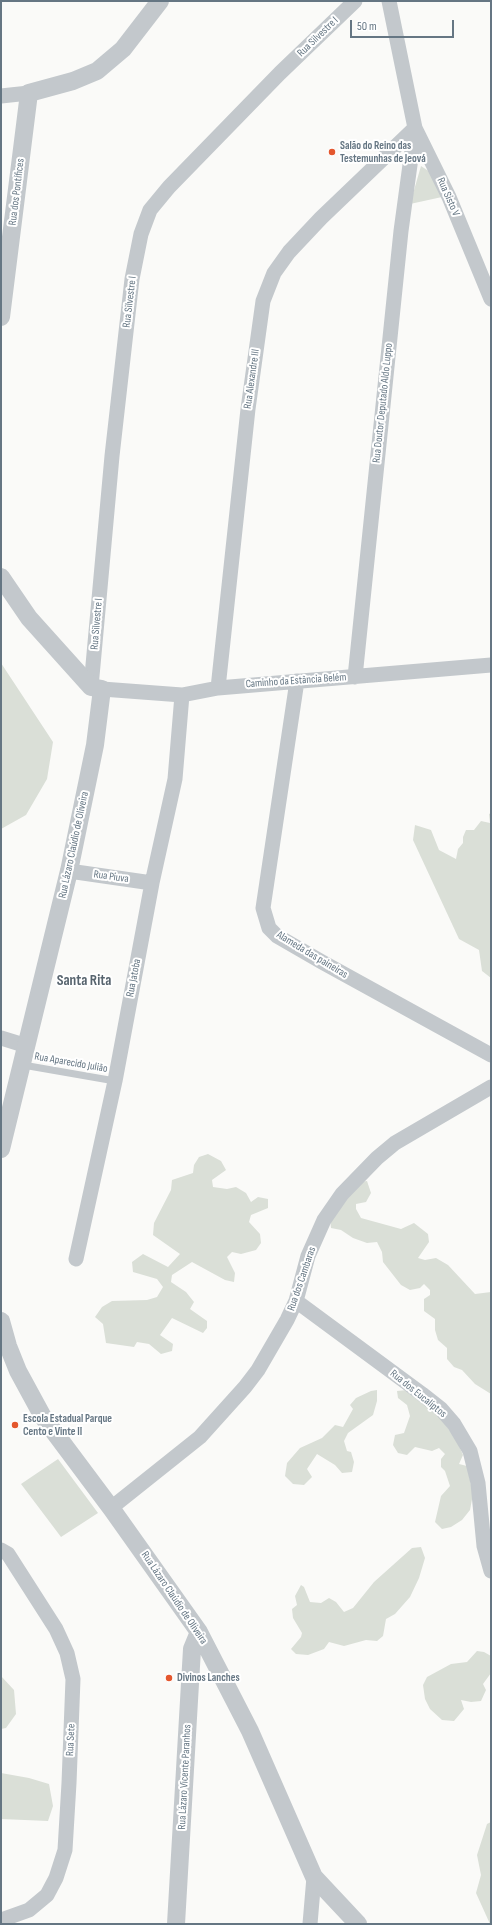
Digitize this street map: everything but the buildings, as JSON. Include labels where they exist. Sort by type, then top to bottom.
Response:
[{"type":"street","points":[[1,96],[29,93],[73,81],[97,70],[123,49],[160,1]]},
{"type":"street","name":"Rua Silvestre I","points":[[97,688],[112,456],[132,279],[141,234],[150,210],[168,187],[280,73],[355,1]]},
{"type":"street","name":"Rua Sisto V","points":[[389,1],[415,128],[449,197],[491,299]]},
{"type":"street","name":"Rua dos Pontífices","points":[[3,289],[29,93]]},
{"type":"street","name":"Rua Doutor Deputado Aldo Luppo","points":[[355,677],[401,231],[415,128]]},
{"type":"street","name":"Rua Alexandre III","points":[[218,688],[248,409],[263,301],[274,273],[289,252],[321,218],[415,128]]},
{"type":"street","points":[[1,317],[3,289]]},
{"type":"street","points":[[1,577],[29,618],[97,688]]},
{"type":"street","name":"Caminho da Estância Belém","points":[[97,688],[182,695],[218,688],[491,665]]},
{"type":"street","name":"Alameda das paineiras","points":[[297,681],[263,908],[269,928],[277,936],[322,962],[491,1055]]},
{"type":"street","name":"Rua Lázaro Claúdio de Oliveira","points":[[1,1149],[69,871],[95,745],[97,688]]},
{"type":"street","name":"Rua Jatoba","points":[[76,1259],[115,1081],[152,882],[175,779],[182,695]]},
{"type":"street","name":"Rua Piuva","points":[[69,871],[152,882]]},
{"type":"street","points":[[1,1038],[27,1046]]},
{"type":"street","name":"Rua dos Cambaras","points":[[112,1508],[200,1437],[245,1387],[258,1370],[296,1302],[308,1256],[324,1220],[342,1194],[377,1158],[395,1143],[491,1087]]},
{"type":"street","name":"Rua dos Eucaliptos","points":[[296,1302],[422,1394],[441,1409],[454,1424],[470,1451],[478,1483],[484,1546],[491,1571]]},
{"type":"street","name":"Rua Lázaro Claúdio de Oliveira","points":[[1,1321],[4,1347],[43,1417],[112,1508],[199,1632],[250,1731],[314,1878],[358,1924]]},
{"type":"street","name":"Rua Sete","points":[[1,1550],[8,1554],[56,1629],[67,1653],[73,1678],[73,1702],[65,1850],[56,1878],[47,1895],[28,1910],[1,1920]]},
{"type":"street","name":"Rua Lázaro Vicente Paranhos","points":[[176,1924],[192,1649],[199,1632]]},
{"type":"street","points":[[310,1924],[314,1878]]},
{"type":"lane","name":"Rua Aparecido Julião","points":[[22,1065],[115,1081]]},
{"type":"shaded area","points":[[421,166],[430,172],[442,197],[410,204]]},
{"type":"shaded area","points":[[1,663],[53,742],[47,779],[26,815],[1,829]]},
{"type":"shaded area","points":[[491,813],[491,978],[482,971],[479,950],[459,939],[413,840],[415,825],[431,830],[439,850],[456,859],[458,849],[463,843],[463,837],[466,830],[474,830],[481,821],[490,823],[489,814]]},
{"type":"shaded area","points":[[208,1154],[221,1161],[226,1170],[212,1180],[213,1187],[227,1189],[236,1187],[246,1193],[251,1202],[258,1197],[268,1199],[268,1208],[251,1215],[249,1222],[260,1234],[261,1243],[256,1250],[241,1254],[232,1252],[227,1257],[235,1273],[234,1282],[225,1280],[192,1262],[172,1275],[171,1282],[186,1292],[194,1302],[190,1309],[207,1321],[207,1328],[203,1333],[172,1318],[160,1335],[173,1344],[172,1351],[161,1354],[149,1344],[137,1342],[134,1347],[106,1343],[103,1324],[95,1317],[102,1307],[112,1301],[147,1300],[157,1297],[163,1287],[157,1279],[133,1272],[132,1262],[143,1254],[168,1267],[180,1254],[153,1235],[154,1223],[171,1190],[172,1180],[193,1173],[194,1165],[199,1157]]},
{"type":"shaded area","points":[[367,1181],[371,1193],[366,1202],[356,1204],[356,1209],[361,1218],[401,1229],[414,1223],[428,1234],[429,1242],[418,1258],[425,1260],[436,1258],[448,1265],[475,1294],[491,1292],[491,1394],[475,1384],[462,1370],[454,1367],[447,1359],[447,1348],[438,1340],[435,1330],[435,1319],[424,1311],[424,1299],[430,1295],[430,1290],[424,1284],[420,1288],[410,1290],[401,1285],[383,1262],[382,1252],[377,1242],[367,1243],[353,1238],[341,1230],[331,1228],[330,1218],[360,1182]]},
{"type":"shaded area","points":[[377,1390],[377,1401],[373,1415],[348,1433],[344,1441],[347,1451],[351,1452],[354,1462],[352,1472],[342,1473],[335,1465],[317,1454],[307,1469],[312,1477],[304,1485],[293,1484],[285,1476],[287,1463],[300,1448],[322,1438],[335,1425],[343,1427],[353,1409],[350,1405],[356,1398],[371,1391]]},
{"type":"shaded area","points":[[407,1390],[438,1414],[457,1441],[463,1455],[459,1464],[467,1466],[473,1494],[470,1510],[462,1520],[451,1527],[442,1529],[435,1522],[441,1496],[450,1486],[445,1471],[441,1467],[441,1459],[445,1454],[439,1448],[432,1451],[415,1447],[407,1455],[398,1453],[393,1445],[395,1435],[404,1433],[410,1416],[407,1405],[398,1398],[397,1391]]},
{"type":"shaded area","points":[[58,1459],[98,1513],[61,1537],[21,1484]]},
{"type":"shaded area","points":[[421,1547],[425,1558],[419,1578],[410,1597],[395,1614],[386,1619],[383,1636],[377,1641],[366,1640],[344,1646],[329,1642],[324,1649],[308,1655],[296,1654],[291,1649],[301,1637],[302,1633],[293,1618],[292,1609],[297,1605],[295,1596],[301,1585],[304,1587],[310,1602],[321,1603],[329,1598],[336,1602],[344,1612],[353,1608],[374,1582],[412,1548]]},
{"type":"shaded area","points":[[477,1651],[484,1652],[491,1656],[491,1673],[483,1684],[486,1690],[481,1701],[471,1702],[461,1700],[464,1709],[454,1721],[442,1720],[430,1709],[425,1699],[423,1685],[427,1677],[451,1664],[467,1662]]},
{"type":"shaded area","points":[[1,1676],[14,1690],[16,1714],[6,1728],[1,1729]]},
{"type":"shaded area","points":[[1,1773],[29,1778],[49,1784],[53,1806],[48,1821],[1,1819]]},
{"type":"shaded area","points":[[491,1822],[490,1924],[476,1893],[481,1875],[477,1855],[487,1824]]},
{"type":"place","name":"Salão do Reino das Testemunhas de Jeová","points":[[332,152]]},
{"type":"place","name":"Escola Estadual Parque Cento e Vinte II","points":[[15,1425]]},
{"type":"place","name":"Divinos Lanches","points":[[169,1678]]},
{"type":"district","name":"Santa Rita","points":[[84,981]]}]
